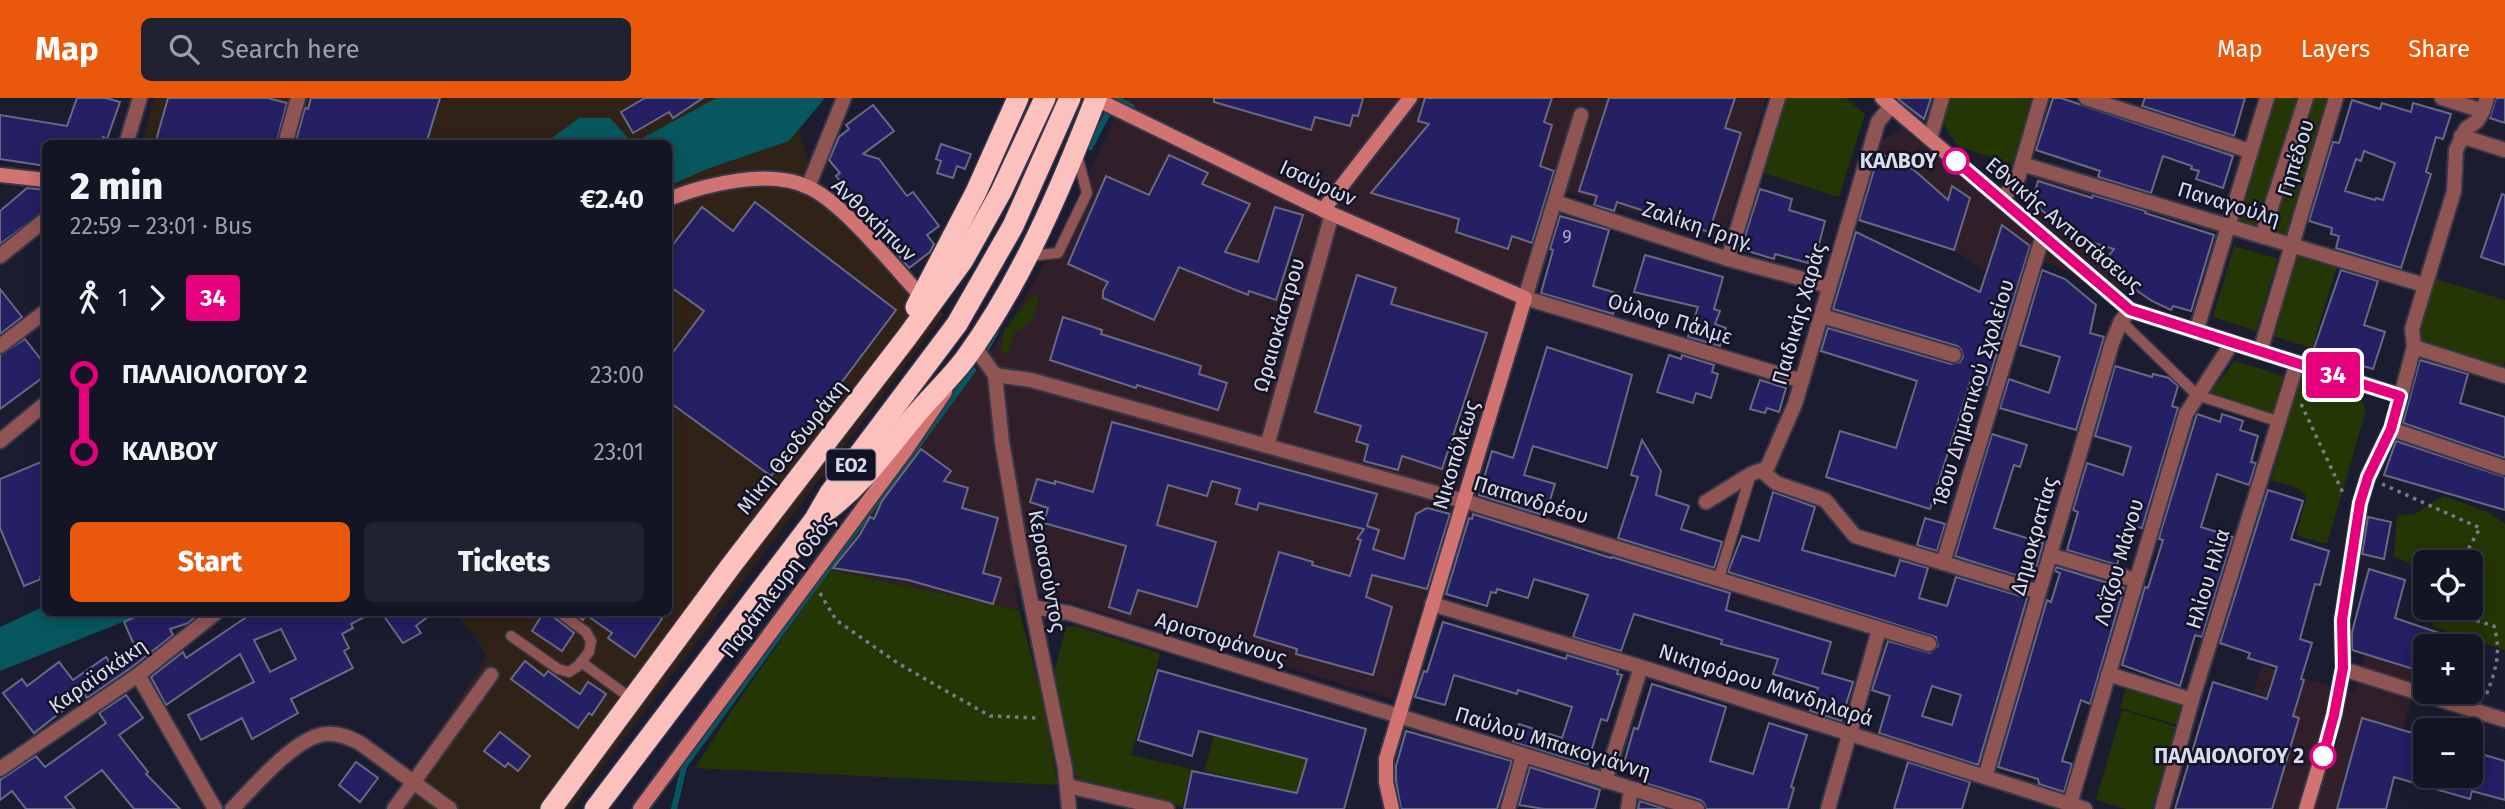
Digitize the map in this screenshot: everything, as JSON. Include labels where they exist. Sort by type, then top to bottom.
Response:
[{"type":"highway","name":"ΕΟ2","points":[[888,361],[976,192],[1018,98]]},
{"type":"highway","name":"Μίκη Θεοδωράκη","points":[[551,809],[973,244],[1020,155],[1045,98]]},
{"type":"highway","name":"ΕΟ2","points":[[595,809],[815,519],[830,493],[909,391],[963,314],[1029,193],[1070,98]]},
{"type":"highway","name":"ΕΟ2","points":[[815,519],[852,490],[968,354],[1025,257],[1096,99]]},
{"type":"street","points":[[127,140],[141,98]]},
{"type":"street","points":[[286,140],[298,98]]},
{"type":"street","points":[[808,187],[844,98]]},
{"type":"street","name":"Ωραιοκάστρου","points":[[1267,446],[1327,212],[1410,98]]},
{"type":"street","points":[[1728,259],[1778,98]]},
{"type":"street","points":[[1930,139],[1942,98]]},
{"type":"street","points":[[2001,200],[2015,184],[2041,98]]},
{"type":"street","points":[[2086,98],[2250,151]]},
{"type":"street","points":[[2196,332],[2267,98]]},
{"type":"street","points":[[2262,236],[2306,98]]},
{"type":"street","name":"Γηπέδου","points":[[2260,352],[2336,98]]},
{"type":"street","points":[[2306,809],[2334,715],[2343,668],[2342,620],[2357,518],[2368,477],[2391,429],[2414,347],[2412,329],[2454,191],[2456,150],[2466,128],[2477,121],[2485,104],[2442,98]]},
{"type":"street","name":"Ισαύρων","points":[[1096,99],[1327,212],[1525,298]]},
{"type":"street","name":"Εθνικής Αντιστάσεως","points":[[1887,102],[2043,235],[2125,315],[2196,332],[2400,396]]},
{"type":"street","name":"Παιδικής Χαράς","points":[[1706,502],[1767,468],[1795,404],[1878,122],[1887,102]]},
{"type":"street","name":"Νικοπόλεως","points":[[1392,809],[1386,782],[1386,759],[1581,115]]},
{"type":"street","points":[[2461,136],[2505,150]]},
{"type":"street","name":"Παναγούλη","points":[[2022,164],[2424,285]]},
{"type":"street","points":[[0,175],[42,180]]},
{"type":"street","name":"Ανθοκήπων","points":[[672,197],[712,186],[757,179],[793,182],[808,187],[820,193],[848,218],[922,297]]},
{"type":"street","name":"Ζαλίκη Γρηγ.","points":[[1555,202],[1728,259],[1829,286]]},
{"type":"street","points":[[0,256],[42,222]]},
{"type":"street","name":"18ου Δημοτικού Σχολείου","points":[[1943,563],[2043,235]]},
{"type":"street","name":"Ούλοφ Πάλμε","points":[[1525,298],[1802,381]]},
{"type":"street","points":[[0,346],[42,314]]},
{"type":"street","name":"Δημοκρατίας","points":[[1985,777],[2050,555],[2125,315]]},
{"type":"street","points":[[1822,316],[1954,355]]},
{"type":"street","name":"Λοΐζου Μάνου","points":[[2070,804],[2184,420],[2197,395],[2232,343]]},
{"type":"street","points":[[2414,347],[2505,376]]},
{"type":"street","name":"Κερασούντος","points":[[968,354],[995,375],[1006,467],[1068,786],[1069,809]]},
{"type":"street","name":"Παράπλευρη Οδός","points":[[646,806],[932,413],[968,354]]},
{"type":"street","name":"Ηλίου Ηλία","points":[[2162,809],[2192,700],[2297,363]]},
{"type":"street","name":"Παπανδρέου","points":[[995,375],[1031,380],[1464,501],[1929,645]]},
{"type":"street","points":[[0,441],[42,406]]},
{"type":"street","points":[[2391,429],[2505,468]]},
{"type":"street","points":[[1756,473],[1825,500],[1855,536],[2039,592]]},
{"type":"street","points":[[2050,555],[2135,580]]},
{"type":"street","name":"Νικηφόρου Μανδηλαρά","points":[[1432,604],[1641,667],[2085,809]]},
{"type":"street","name":"Αριστοφάνoυς","points":[[1032,607],[1069,613],[1398,716]]},
{"type":"street","name":"Καραϊσκάκη","points":[[0,769],[138,675],[211,616]]},
{"type":"street","points":[[1828,809],[1879,630]]},
{"type":"street","points":[[1605,781],[1641,667]]},
{"type":"street","points":[[2343,668],[2505,720]]},
{"type":"street","points":[[2108,674],[2192,700]]},
{"type":"street","points":[[138,675],[215,809]]},
{"type":"street","points":[[394,809],[491,675]]},
{"type":"street","name":"Παύλου Μπακογιάννη","points":[[1398,716],[1696,809]]},
{"type":"street","points":[[232,809],[295,748],[314,736],[327,733],[360,743],[450,809]]},
{"type":"street","points":[[1508,809],[1523,755]]},
{"type":"street","points":[[1068,786],[1167,809]]},
{"type":"street","points":[[1628,809],[1631,789]]},
{"type":"lane","points":[[2125,315],[2197,395],[2280,422]]},
{"type":"lane","points":[[1718,581],[1756,473]]},
{"type":"lane","points":[[512,636],[563,672],[574,670],[591,646],[589,636],[564,616]]},
{"type":"lane","points":[[581,662],[632,699]]},
{"type":"path","points":[[2291,382],[2357,518]]},
{"type":"path","points":[[2368,477],[2480,527],[2468,550]]},
{"type":"path","points":[[811,578],[836,620],[899,664],[978,710],[990,716],[1054,718]]},
{"type":"path","points":[[2475,620],[2494,626],[2498,640],[2498,664],[2480,712]]},
{"type":"shaded area","points":[[155,98],[791,98],[811,172],[944,314],[571,809],[387,809],[487,657],[472,632],[457,616],[672,616],[672,140],[142,140]]},
{"type":"shaded area","points":[[716,98],[825,98],[789,141],[704,170],[672,185],[672,140],[549,140],[579,118],[610,118],[628,138],[643,138]]},
{"type":"shaded area","points":[[1124,98],[1766,98],[1723,240],[1549,186],[1393,699],[1014,586],[1019,610],[830,570],[1009,326],[1062,232]]},
{"type":"shaded area","points":[[1783,98],[1846,98],[1865,114],[1839,197],[1761,172]]},
{"type":"shaded area","points":[[1950,98],[2032,98],[2013,164],[1959,147],[1946,129],[1943,119]]},
{"type":"shaded area","points":[[2267,98],[2336,98],[2292,246],[2229,226]]},
{"type":"shaded area","points":[[1902,128],[2021,228],[2039,175],[2124,205],[2146,262],[2116,291],[2030,256],[2018,286],[1992,275],[1938,240],[1859,220],[1879,141]]},
{"type":"shaded area","points":[[2234,246],[2278,259],[2256,331],[2213,317]]},
{"type":"shaded area","points":[[2297,254],[2337,266],[2312,348],[2273,336]]},
{"type":"shaded area","points":[[2433,278],[2505,300],[2505,360],[2502,371],[2413,343]]},
{"type":"shaded area","points":[[1034,294],[1039,299],[1031,322],[1015,332],[1008,354],[1001,351],[1004,330]]},
{"type":"shaded area","points":[[2235,361],[2283,376],[2272,416],[2207,396]]},
{"type":"shaded area","points":[[2300,381],[2361,400],[2366,410],[2327,544],[2296,535],[2306,495],[2295,487],[2271,480]]},
{"type":"shaded area","points":[[2443,496],[2488,512],[2505,524],[2505,650],[2483,643],[2483,634],[2456,634],[2432,626],[2434,620],[2483,620],[2483,550],[2413,550],[2413,564],[2394,557],[2397,515],[2415,514]]},
{"type":"shaded area","points":[[2370,569],[2405,580],[2395,618],[2413,634],[2413,695],[2402,730],[2386,809],[2217,809],[2262,665],[2355,694],[2367,651],[2347,645]]},
{"type":"shaded area","points":[[830,570],[1019,610],[1043,701],[1058,785],[695,768],[732,710]]},
{"type":"shaded area","points":[[42,607],[42,616],[138,616],[0,671],[0,627]]},
{"type":"shaded area","points":[[1075,626],[1160,655],[1131,755],[1191,769],[1182,807],[1077,783],[1055,680],[1055,669],[1066,627]]},
{"type":"shaded area","points":[[2130,686],[2184,703],[2177,725],[2120,708],[2126,688]]},
{"type":"shaded area","points":[[2122,710],[2177,727],[2152,809],[2126,809],[2096,800]]},
{"type":"shaded area","points":[[1214,735],[1306,760],[1297,793],[1204,771]]},
{"type":"building","points":[[77,98],[106,98],[120,102],[107,139],[42,140],[42,165],[0,159],[0,115],[67,126]]},
{"type":"building","points":[[168,98],[268,98],[287,103],[277,140],[156,140]]},
{"type":"building","points":[[311,98],[440,98],[427,140],[296,140],[305,108],[308,109]]},
{"type":"building","points":[[645,98],[703,98],[673,118],[669,112],[633,133],[621,112]]},
{"type":"building","points":[[1214,98],[1363,98],[1358,116],[1353,115],[1350,126],[1315,117],[1311,130],[1214,102]]},
{"type":"building","points":[[1425,98],[1552,98],[1544,122],[1552,125],[1540,166],[1554,171],[1532,243],[1512,236],[1508,249],[1456,232],[1459,219],[1371,193],[1429,124],[1418,121]]},
{"type":"building","points":[[1609,98],[1735,98],[1725,128],[1741,133],[1709,232],[1617,202],[1614,211],[1594,205],[1597,196],[1579,191]]},
{"type":"building","points":[[1931,98],[1924,119],[1898,99]]},
{"type":"building","points":[[2053,98],[2061,98],[2233,156],[2223,188],[2196,179],[2199,171],[2191,169],[2192,166],[2163,156],[2151,193],[2098,177],[2100,171],[2036,150]]},
{"type":"building","points":[[2145,98],[2245,98],[2234,136],[2142,106]]},
{"type":"building","points":[[2496,98],[2505,98],[2505,123],[2490,118]]},
{"type":"building","points":[[2352,100],[2380,109],[2382,103],[2411,112],[2413,103],[2451,114],[2443,139],[2436,137],[2426,172],[2431,174],[2401,268],[2336,248],[2339,236],[2331,234],[2332,228],[2309,221],[2333,142],[2339,143]],"holes":[[[2364,151],[2395,163],[2383,200],[2345,191],[2356,159],[2361,161]]]},
{"type":"building","points":[[873,105],[894,131],[863,154],[879,159],[907,196],[913,192],[939,226],[927,235],[934,244],[930,252],[909,268],[836,176],[840,173],[829,160],[839,137],[849,129],[846,125]]},
{"type":"building","points":[[941,144],[971,154],[965,169],[957,166],[953,178],[937,173],[941,161],[936,159]]},
{"type":"building","points":[[1879,153],[1914,170],[1948,200],[1952,186],[1970,198],[1954,250],[1859,220]]},
{"type":"building","points":[[1169,155],[1208,173],[1202,184],[1250,204],[1225,252],[1258,262],[1275,207],[1303,215],[1276,300],[1249,291],[1248,295],[1179,267],[1154,320],[1103,298],[1108,282],[1068,264],[1106,176],[1149,195]]},
{"type":"building","points":[[2038,181],[2146,211],[2145,213],[2214,235],[2191,311],[2173,306],[2171,310],[2152,301],[2101,266],[2114,249],[2068,235],[2069,231],[2032,203]]},
{"type":"building","points":[[27,188],[42,190],[42,213],[0,244],[0,211]]},
{"type":"building","points":[[1760,189],[1792,199],[1789,210],[1825,221],[1816,256],[1813,255],[1808,263],[1775,254],[1774,259],[1741,249]]},
{"type":"building","points":[[2502,194],[2505,195],[2505,265],[2481,257]]},
{"type":"building","points":[[755,202],[896,310],[771,476],[672,404],[672,354],[704,311],[672,288],[672,246],[702,207],[733,231]]},
{"type":"building","points":[[1560,216],[1609,230],[1593,286],[1619,294],[1613,314],[1541,293]]},
{"type":"building","points":[[2002,225],[2030,246],[1987,385],[1971,380],[1930,509],[1826,477],[1840,431],[1896,448],[1917,381],[1821,351],[1828,328],[1951,364],[1960,362],[1963,357],[1957,346],[1833,309],[1856,232],[1980,292]]},
{"type":"building","points":[[1645,255],[1723,277],[1714,309],[1720,311],[1715,324],[1726,328],[1720,346],[1688,337],[1698,307],[1634,292]]},
{"type":"building","points":[[2042,270],[2065,279],[2096,305],[2090,333],[2104,337],[2076,430],[2000,408],[2009,379],[2049,393],[2060,357],[2020,345]]},
{"type":"building","points":[[2341,270],[2378,281],[2364,325],[2385,332],[2373,369],[2313,351]]},
{"type":"building","points":[[1357,275],[1396,288],[1391,304],[1487,333],[1442,469],[1402,456],[1398,470],[1364,461],[1368,445],[1356,441],[1361,426],[1315,412]]},
{"type":"building","points":[[0,289],[22,317],[0,334]]},
{"type":"building","points":[[1063,317],[1102,330],[1101,334],[1201,366],[1199,374],[1227,383],[1218,410],[1137,385],[1136,388],[1050,360]]},
{"type":"building","points":[[25,339],[42,361],[42,378],[0,409],[0,355]]},
{"type":"building","points":[[1547,347],[1632,375],[1607,468],[1533,446],[1524,475],[1555,484],[1545,516],[1479,495],[1492,451],[1513,458]]},
{"type":"building","points":[[1669,355],[1681,359],[1682,355],[1714,365],[1712,372],[1718,374],[1711,398],[1696,393],[1693,403],[1657,392]]},
{"type":"building","points":[[2420,360],[2468,374],[2460,403],[2505,417],[2505,458],[2403,423]]},
{"type":"building","points":[[2115,366],[2152,377],[2153,374],[2169,378],[2178,386],[2172,406],[2178,408],[2142,528],[2129,525],[2117,565],[2067,550],[2078,512],[2073,510],[2087,463],[2123,475],[2131,447],[2095,436]]},
{"type":"building","points":[[1760,380],[1786,388],[1779,412],[1767,408],[1765,413],[1750,409]]},
{"type":"building","points":[[2197,414],[2220,422],[2222,414],[2243,421],[2240,430],[2258,436],[2251,462],[2256,463],[2249,485],[2217,474],[2201,527],[2233,537],[2202,637],[2195,635],[2180,686],[2122,665],[2145,587],[2148,588],[2163,540],[2159,539],[2160,534]]},
{"type":"building","points":[[1112,422],[1377,494],[1367,526],[1379,530],[1373,549],[1404,559],[1416,514],[1427,508],[1450,514],[1427,589],[1372,575],[1366,597],[1392,607],[1373,675],[1296,654],[1297,649],[1254,636],[1279,552],[1350,576],[1361,540],[1357,539],[1364,529],[1259,503],[1257,510],[1236,504],[1240,489],[1212,481],[1207,496],[1168,485],[1157,525],[1216,542],[1197,607],[1138,590],[1130,614],[1109,607],[1126,546],[1044,523],[1048,508],[1030,502],[1037,479],[1055,484],[1055,481],[1093,492]]},
{"type":"building","points":[[1992,434],[2027,445],[2020,467],[2014,465],[1994,528],[2043,543],[2037,566],[2026,562],[2021,577],[1955,556]]},
{"type":"building","points":[[1642,440],[1661,471],[1656,495],[1689,506],[1681,529],[1722,542],[1714,568],[1618,538],[1638,477],[1631,475]]},
{"type":"building","points":[[2396,441],[2505,477],[2505,510],[2384,475]]},
{"type":"building","points":[[921,449],[951,471],[944,481],[968,488],[962,508],[998,518],[983,573],[1001,578],[993,604],[908,580],[833,568],[859,536],[870,517],[874,519],[882,501]]},
{"type":"building","points":[[42,462],[42,576],[24,586],[0,528],[0,479]]},
{"type":"building","points":[[2268,490],[2303,501],[2291,539],[2329,551],[2320,585],[2315,584],[2300,639],[2312,643],[2293,716],[2299,718],[2272,809],[2175,809],[2213,682],[2267,699],[2277,667],[2248,658],[2250,653],[2220,643]]},
{"type":"building","points":[[1773,492],[1815,507],[1802,550],[1895,576],[1900,560],[1928,568],[1919,598],[1947,606],[1956,577],[2027,598],[1978,765],[1879,733],[1890,696],[1872,690],[1888,641],[1930,653],[1938,646],[1936,637],[1728,572],[1742,536],[1759,541]],"holes":[[[1932,686],[1961,695],[1952,725],[1922,716]]]},
{"type":"building","points":[[1473,514],[1730,593],[1726,610],[1831,642],[1822,673],[1853,682],[1841,721],[1810,711],[1818,688],[1773,674],[1778,659],[1721,644],[1722,640],[1634,614],[1621,651],[1573,637],[1588,595],[1534,579],[1528,598],[1497,589],[1496,593],[1491,592],[1487,606],[1446,594],[1469,518],[1472,519]]},
{"type":"building","points":[[2368,517],[2391,522],[2384,559],[2362,554]]},
{"type":"building","points":[[1925,518],[1945,524],[1937,551],[1917,545]]},
{"type":"building","points":[[2056,567],[2124,588],[2090,704],[2081,700],[2062,761],[2072,764],[2064,792],[2039,784],[2038,779],[1998,767],[2047,600],[2051,602],[2060,573],[2055,571]]},
{"type":"building","points":[[2369,569],[2405,580],[2395,618],[2442,634],[2413,634],[2413,669],[2352,650],[2352,632]]},
{"type":"building","points":[[137,616],[196,616],[188,623],[170,629],[173,635],[132,667],[87,698],[84,694],[34,733],[3,693],[22,679],[27,686],[59,662],[73,680],[106,657],[110,663],[135,647],[124,622]]},
{"type":"building","points":[[248,616],[366,616],[351,624],[353,628],[342,634],[349,648],[344,651],[353,668],[291,699],[298,713],[252,739],[242,718],[201,740],[188,715],[254,682],[240,654],[166,705],[151,677],[183,652],[186,658]],"holes":[[[281,629],[296,659],[270,672],[254,640]]]},
{"type":"building","points":[[384,616],[429,616],[416,626],[421,633],[403,643]]},
{"type":"building","points":[[541,616],[554,616],[574,633],[562,651],[532,631]]},
{"type":"building","points":[[587,616],[658,616],[662,619],[635,657],[608,638],[612,633]]},
{"type":"building","points":[[1443,622],[1566,659],[1567,655],[1618,670],[1617,674],[1622,675],[1607,721],[1601,719],[1587,765],[1513,742],[1519,724],[1562,738],[1572,707],[1518,690],[1517,694],[1454,675],[1445,705],[1415,697],[1424,671],[1427,672]]},
{"type":"building","points":[[525,661],[544,676],[548,671],[580,694],[588,682],[606,694],[592,715],[589,713],[578,728],[511,679]]},
{"type":"building","points":[[1158,670],[1366,729],[1344,809],[1184,809],[1192,771],[1297,793],[1307,759],[1199,731],[1192,756],[1138,740]]},
{"type":"building","points":[[1652,684],[1726,707],[1710,761],[1753,774],[1769,723],[1807,735],[1791,787],[1794,788],[1788,809],[1706,809],[1700,800],[1645,783],[1649,771],[1624,763],[1634,728],[1638,729]]},
{"type":"building","points":[[126,695],[143,718],[119,735],[148,772],[146,774],[180,809],[134,809],[102,770],[65,797],[75,809],[26,809],[12,791],[0,800],[0,780],[36,756],[45,767],[106,723],[99,713]]},
{"type":"building","points":[[2362,718],[2413,733],[2413,782],[2394,777],[2386,809],[2337,809]]},
{"type":"building","points":[[1406,731],[1512,761],[1497,809],[1401,809],[1396,766]]},
{"type":"building","points":[[500,732],[530,756],[518,771],[508,763],[505,767],[484,751]]},
{"type":"building","points":[[2483,755],[2505,761],[2505,800],[2472,791],[2470,799],[2432,788],[2483,788]]},
{"type":"building","points":[[356,762],[378,778],[360,802],[339,785]]},
{"type":"building","points":[[1908,762],[1970,782],[1962,809],[1894,809]]},
{"type":"building","points":[[1530,767],[1600,790],[1595,809],[1544,809],[1519,805]]},
{"type":"building","points":[[1640,801],[1665,809],[1638,809]]},
{"type":"waterway","points":[[1116,98],[1132,107],[1129,114]]},
{"type":"waterway","points":[[1090,147],[1112,105]]},
{"type":"waterway","points":[[983,355],[996,331]]},
{"type":"waterway","points":[[674,809],[684,766],[973,370]]},
{"type":"bus line","name":"34","points":[[1956,161],[2130,310],[2400,396],[2391,429],[2368,477],[2360,503],[2342,620],[2343,668],[2323,756]]},
{"type":"place","name":"ΚΑΛΒΟΥ","points":[[1956,161]]},
{"type":"place","name":"ΠΑΛΑΙΟΛΟΓΟΥ 2","points":[[2323,756]]}]
